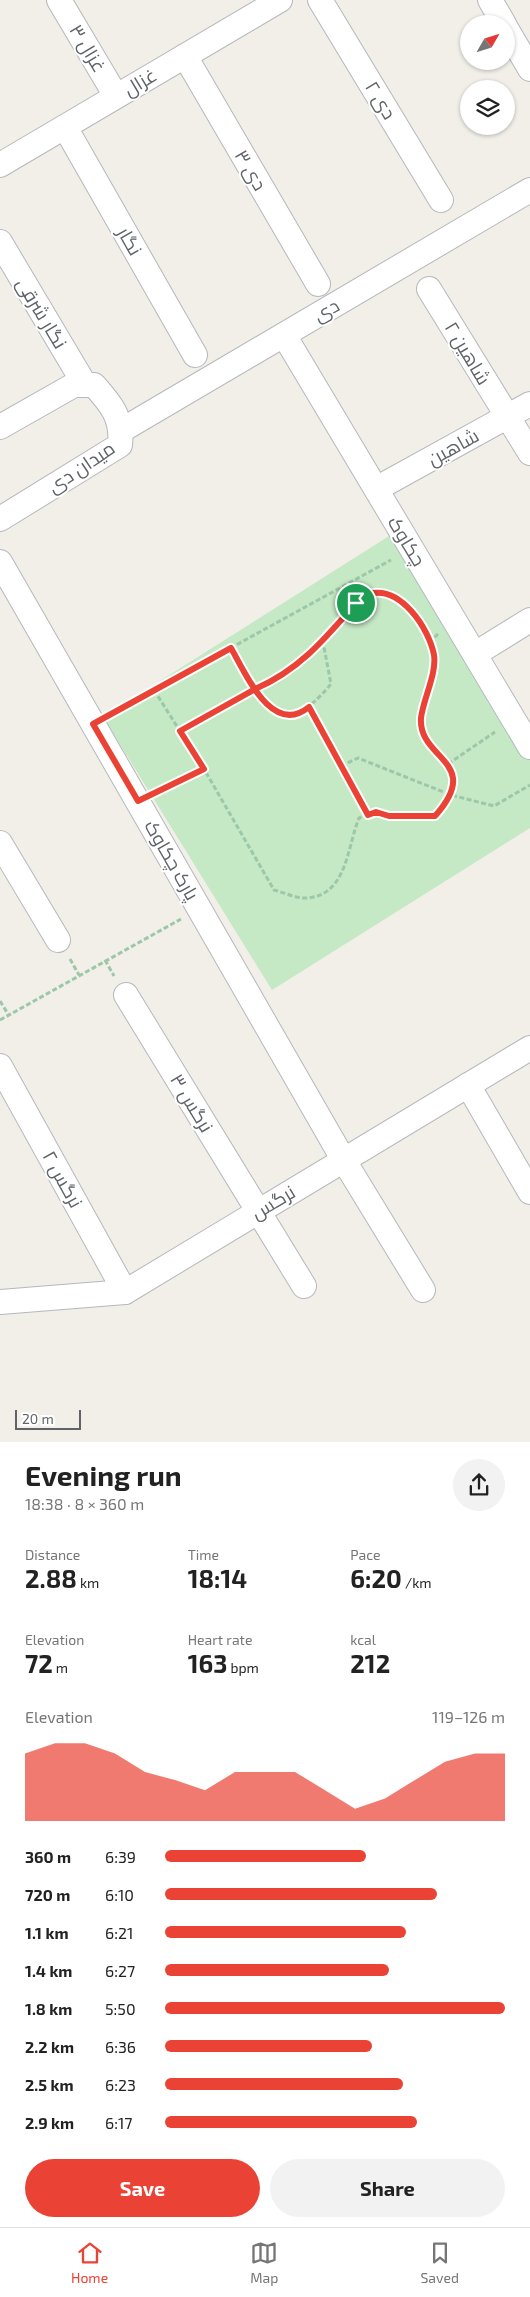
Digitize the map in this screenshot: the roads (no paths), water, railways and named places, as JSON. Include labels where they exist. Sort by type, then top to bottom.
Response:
[{"type":"street","name":"غزال ۳","points":[[59,0],[116,96]]},
{"type":"street","name":"غزال","points":[[0,164],[185,56],[244,9],[280,0]]},
{"type":"street","name":"دی ۲","points":[[320,0],[441,200]]},
{"type":"street","points":[[490,0],[499,15]]},
{"type":"street","points":[[515,43],[530,69]]},
{"type":"street","name":"دی ۳","points":[[185,56],[318,284]]},
{"type":"street","name":"نگار","points":[[64,127],[195,355]]},
{"type":"street","name":"دی","points":[[122,430],[530,190]]},
{"type":"street","name":"نگار شرقی","points":[[0,242],[85,385]]},
{"type":"street","name":"شاهین ۲","points":[[429,289],[530,453]]},
{"type":"street","name":"چکاوک","points":[[284,335],[530,747]]},
{"type":"street","points":[[0,426],[74,385],[85,385]]},
{"type":"street","name":"میدان دی","points":[[0,519],[120,445],[122,430],[116,413],[94,385],[85,385]]},
{"type":"street","name":"شاهین","points":[[376,489],[530,404]]},
{"type":"street","name":"پارک چکاوک","points":[[0,562],[200,908],[342,1159],[422,1290]]},
{"type":"street","points":[[474,654],[530,620]]},
{"type":"street","points":[[0,842],[58,940]]},
{"type":"street","name":"نرگس ۳","points":[[126,995],[304,1286]]},
{"type":"street","name":"نرگس","points":[[0,1302],[125,1292],[342,1159],[530,1048]]},
{"type":"street","name":"نرگس ۲","points":[[0,1066],[125,1292]]},
{"type":"street","points":[[468,1084],[530,1192]]}]
